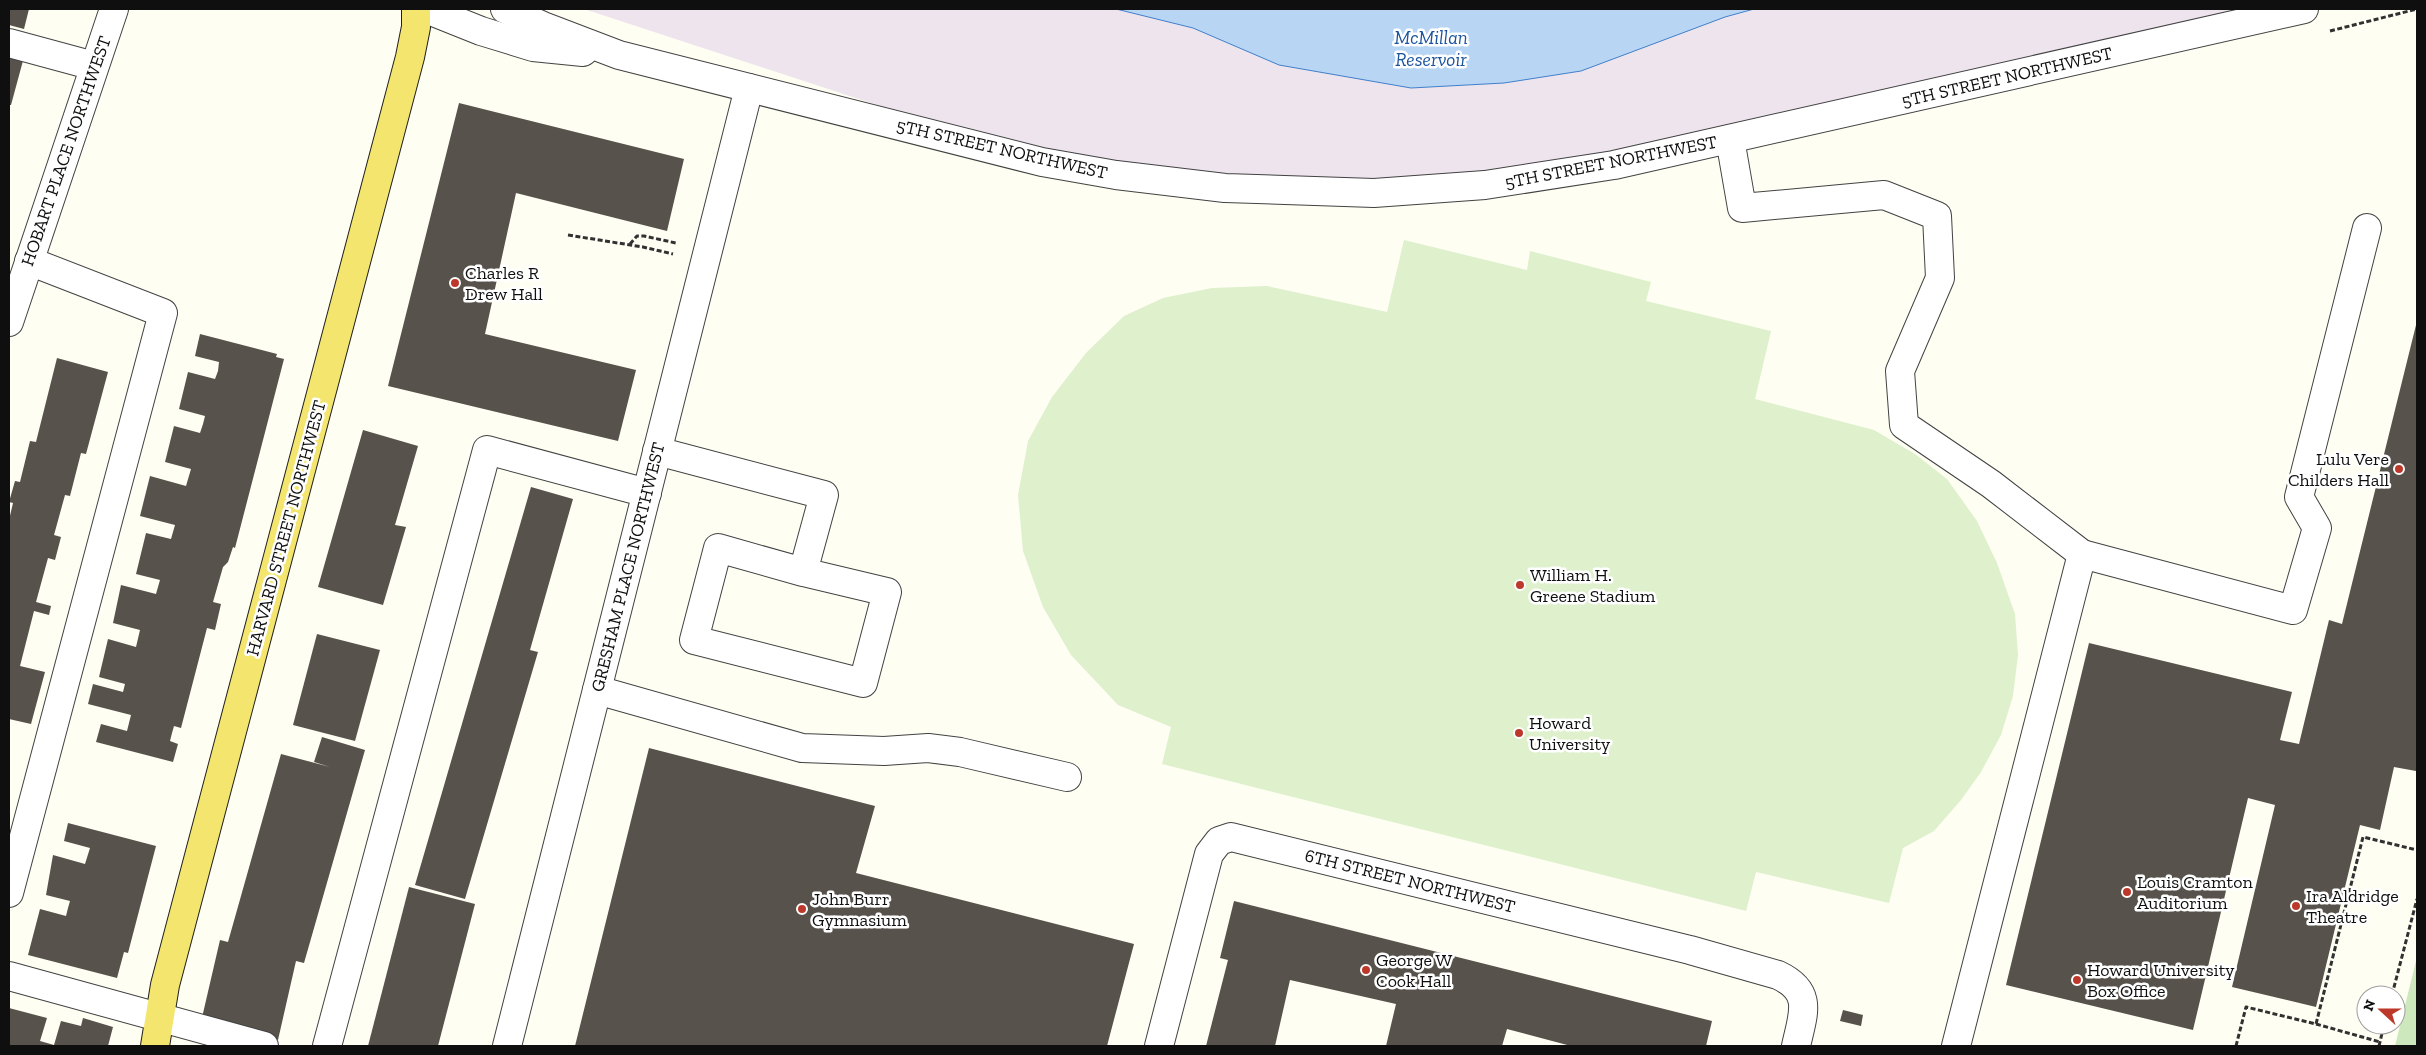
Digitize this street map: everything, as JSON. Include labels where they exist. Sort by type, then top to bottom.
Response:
[{"type":"main road","name":"HARVARD STREET NORTHWEST","points":[[155,1046],[158,1018],[410,57],[416,27],[416,9]]},
{"type":"street","name":"HOBART PLACE NORTHWEST","points":[[10,314],[114,9]]},
{"type":"street","name":"5TH STREET NORTHWEST","points":[[426,9],[533,47],[619,55]]},
{"type":"street","name":"5TH STREET NORTHWEST","points":[[505,9],[543,26],[619,55],[1063,166],[1171,182],[1273,191],[1374,193],[1485,185],[1568,174],[1730,140],[2304,9]]},
{"type":"street","points":[[9,43],[94,66]]},
{"type":"street","name":"GRESHAM PLACE NORTHWEST","points":[[507,1046],[749,88]]},
{"type":"street","points":[[1730,140],[1742,208],[1884,195],[1937,216],[1940,278],[1900,371],[1904,425],[1991,484],[2082,554],[2292,610],[2317,528],[2299,497],[2367,228]]},
{"type":"street","points":[[9,893],[163,313],[29,261]]},
{"type":"street","points":[[327,1046],[486,450],[647,493]]},
{"type":"street","points":[[657,451],[824,495],[803,572]]},
{"type":"street","points":[[718,548],[803,572],[888,592],[863,683],[694,640],[718,548]]},
{"type":"street","points":[[1956,1046],[2082,554]]},
{"type":"street","points":[[597,690],[802,748],[884,751],[928,748],[960,752],[1067,777]]},
{"type":"street","name":"6TH STREET NORTHWEST","points":[[1159,1046],[1209,854],[1219,841],[1231,837],[1690,950],[1778,975],[1791,981],[1801,993],[1805,1007],[1796,1046]]},
{"type":"street","points":[[9,976],[264,1046]]},
{"type":"path","points":[[2326,32],[2417,9]]},
{"type":"path","points":[[568,235],[679,255]]},
{"type":"path","points":[[629,245],[636,236],[644,236],[682,245]]},
{"type":"path","points":[[2316,1024],[2363,837],[2417,850]]},
{"type":"path","points":[[2395,985],[2417,899]]},
{"type":"path","points":[[2236,1046],[2246,1007],[2316,1024],[2379,1044]]},
{"type":"shaded area","points":[[584,9],[2276,9],[1568,173],[1325,192],[1063,166]]},
{"type":"green space","name":"William H. Greene Stadium","points":[[1404,240],[1527,270],[1530,251],[1651,282],[1646,301],[1771,331],[1755,399],[1874,430],[1915,454],[1947,479],[1977,521],[1997,563],[2015,614],[2018,655],[2013,696],[2001,735],[1981,772],[1961,800],[1934,831],[1903,848],[1889,903],[1756,872],[1746,911],[1162,764],[1171,727],[1118,705],[1071,655],[1043,607],[1023,551],[1018,495],[1028,441],[1052,397],[1086,353],[1124,316],[1163,298],[1212,288],[1267,286],[1387,312]]},
{"type":"green space","points":[[2417,957],[2417,1046],[2395,1046],[2398,1035],[2406,1035],[2406,1002]]},
{"type":"water","name":"McMillan Reservoir","points":[[1116,9],[1754,9],[1725,17],[1581,71],[1504,83],[1411,88],[1279,65],[1193,28]]},
{"type":"building","points":[[9,9],[29,9],[24,29],[9,25]]},
{"type":"building","points":[[9,53],[24,57],[11,105],[9,105]]},
{"type":"building","name":"Charles R Drew Hall","points":[[459,103],[684,159],[667,231],[516,193],[485,334],[636,370],[618,441],[388,386]]},
{"type":"building","points":[[2417,321],[2417,768],[2416,771],[2394,767],[2380,830],[2360,825],[2316,1007],[2232,987],[2275,805],[2248,798],[2193,1030],[2006,985],[2089,643],[2292,692],[2280,740],[2299,744],[2329,620],[2342,624]]},
{"type":"building","points":[[200,334],[277,354],[276,357],[284,359],[235,548],[233,547],[228,562],[223,567],[213,602],[221,604],[215,630],[207,628],[181,728],[174,726],[172,733],[170,741],[178,744],[173,762],[96,742],[101,724],[127,731],[131,715],[88,704],[93,684],[123,692],[125,684],[99,677],[108,639],[136,647],[140,630],[113,623],[121,585],[156,594],[160,580],[136,574],[146,533],[171,539],[175,525],[140,516],[150,476],[186,486],[191,469],[165,462],[174,426],[200,433],[203,424],[205,416],[179,409],[188,372],[215,379],[218,371],[219,362],[195,356]]},
{"type":"building","points":[[57,358],[108,372],[86,454],[81,453],[70,496],[65,495],[54,535],[61,537],[55,560],[48,558],[36,602],[51,606],[49,615],[34,611],[20,666],[45,672],[31,724],[9,719],[9,520],[13,503],[9,502],[15,481],[20,482],[30,441],[36,442]]},
{"type":"building","points":[[363,430],[418,446],[395,525],[406,527],[383,605],[318,587]]},
{"type":"building","points":[[531,487],[573,499],[530,650],[538,652],[465,899],[415,885]]},
{"type":"building","points":[[317,634],[380,650],[355,741],[293,725]]},
{"type":"building","points":[[322,737],[365,750],[304,963],[296,961],[278,1040],[201,1022],[220,940],[228,942],[281,754],[330,767],[314,762]]},
{"type":"building","name":"John Burr Gymnasium","points":[[649,748],[875,806],[856,873],[1134,944],[1107,1046],[575,1046]]},
{"type":"building","points":[[68,823],[156,846],[128,953],[124,952],[117,978],[28,955],[40,909],[66,916],[70,901],[46,895],[53,855],[85,864],[90,848],[64,841]]},
{"type":"building","points":[[409,887],[475,904],[438,1046],[368,1046]]},
{"type":"building","name":"George W Cook Hall","points":[[1234,901],[1712,1021],[1706,1046],[1571,1046],[1507,1029],[1502,1046],[1386,1046],[1396,1004],[1290,980],[1275,1046],[1206,1046],[1228,960],[1220,958]]},
{"type":"building","points":[[9,1008],[47,1018],[40,1041],[54,1045],[61,1021],[81,1026],[83,1018],[113,1027],[108,1046],[9,1046]]},
{"type":"building","points":[[1843,1010],[1863,1015],[1861,1026],[1840,1021]]},
{"type":"place","name":"Charles R Drew Hall","points":[[455,283]]},
{"type":"place","name":"Lulu Vere Childers Hall","points":[[2399,469]]},
{"type":"place","name":"William H. Greene Stadium","points":[[1520,585]]},
{"type":"place","name":"Howard University","points":[[1519,733]]},
{"type":"place","name":"Louis Cramton Auditorium","points":[[2127,892]]},
{"type":"place","name":"Ira Aldridge Theatre","points":[[2296,906]]},
{"type":"place","name":"John Burr Gymnasium","points":[[802,909]]},
{"type":"place","name":"George W Cook Hall","points":[[1366,970]]},
{"type":"place","name":"Howard University Box Office","points":[[2077,980]]}]
